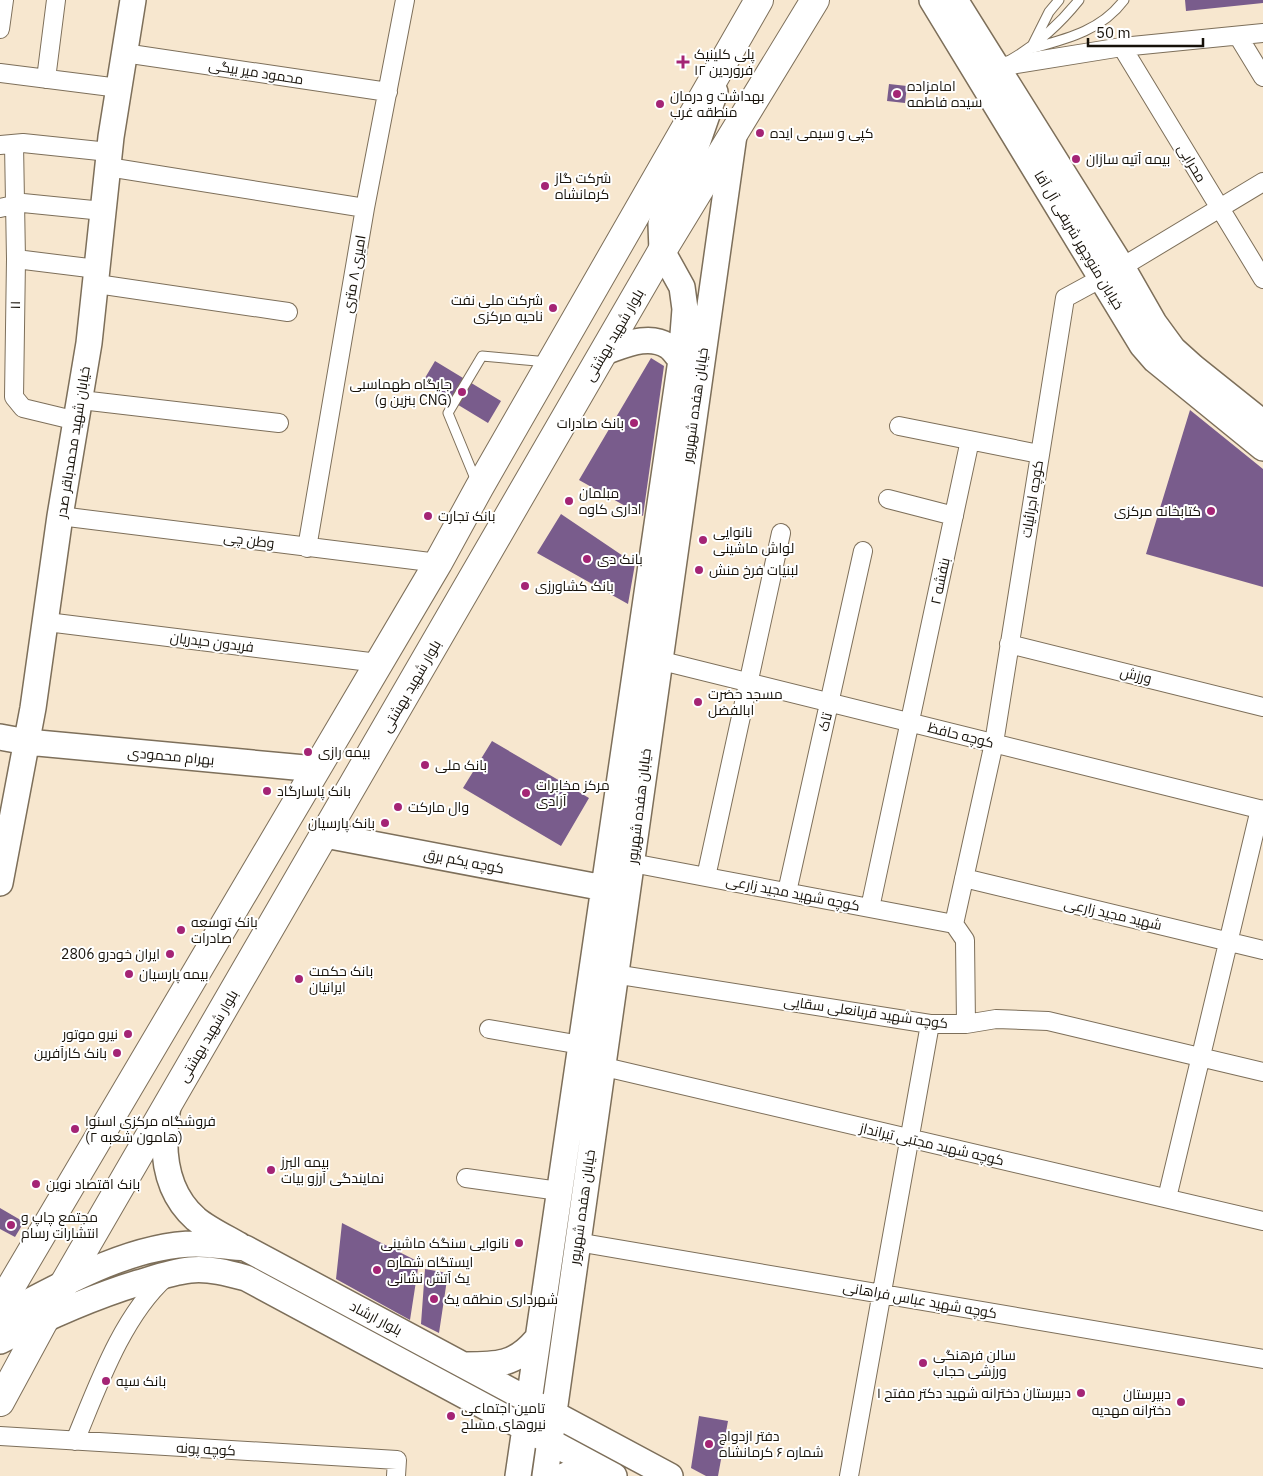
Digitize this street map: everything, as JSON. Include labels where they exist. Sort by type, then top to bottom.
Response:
[{"type":"main road","name":"خیابان شهید محمدباقر صدر","points":[[0,883],[27,742],[60,516],[79,410],[97,276],[109,160],[133,0]]},
{"type":"main road","points":[[0,1305],[438,563],[479,488],[759,0]]},
{"type":"main road","name":"بلوار شهید بهشتی","points":[[0,1402],[65,1282],[662,251],[815,0]]},
{"type":"main road","name":"خیابان منوچهر شریفی آل آقا","points":[[932,0],[1112,272],[1173,349],[1263,423]]},
{"type":"main road","name":"خیابان منوچهر شریفی آل آقا","points":[[955,0],[998,67],[1112,272],[1142,344],[1155,360],[1263,448]]},
{"type":"main road","points":[[662,251],[661,224],[664,211],[692,158],[730,49]]},
{"type":"main road","name":"خیابان هفده شهریور","points":[[518,1476],[559,1190],[587,1058],[614,974],[632,863],[658,660],[734,135]]},
{"type":"main road","name":"خیابان هفده شهریور","points":[[545,1476],[552,1413],[577,1242],[587,1058],[604,888],[681,360],[684,309],[682,288],[662,251]]},
{"type":"main road","points":[[604,352],[637,341],[654,341],[668,346],[681,360]]},
{"type":"main road","name":"بهرام محمودی","points":[[0,737],[27,742],[316,770]]},
{"type":"main road","name":"کوچه یکم برق","points":[[325,834],[604,888]]},
{"type":"main road","points":[[169,1103],[164,1129],[164,1158],[172,1186],[196,1219],[245,1248]]},
{"type":"main road","points":[[85,1162],[99,1179],[121,1185]]},
{"type":"main road","name":"بلوار ارشاد","points":[[0,1317],[65,1282],[107,1264],[152,1251],[195,1244],[245,1248],[670,1476]]},
{"type":"main road","name":"بلوار ارشاد","points":[[0,1341],[46,1318],[109,1292],[170,1273],[191,1270],[216,1270],[246,1278],[610,1474]]},
{"type":"main road","points":[[354,1337],[367,1313]]},
{"type":"main road","points":[[465,1365],[492,1365],[511,1361],[524,1354],[536,1340]]},
{"type":"main road","points":[[564,1476],[579,1470],[610,1474]]},
{"type":"street","points":[[0,29],[4,0]]},
{"type":"street","points":[[46,79],[56,0]]},
{"type":"street","name":"امیری ۸ متری","points":[[307,548],[365,208],[405,0]]},
{"type":"street","points":[[998,67],[1122,47],[1263,33]]},
{"type":"street","points":[[1238,36],[1263,77]]},
{"type":"street","name":"محرابی","points":[[1122,47],[1263,279]]},
{"type":"street","name":"محمود میر بیگی","points":[[124,52],[388,92]]},
{"type":"street","points":[[0,73],[119,88]]},
{"type":"street","points":[[7,144],[109,160],[365,208]]},
{"type":"street","name":"۱۱","points":[[7,144],[8,206],[16,259],[14,397],[23,408],[279,423]]},
{"type":"street","points":[[1112,272],[1263,182]]},
{"type":"street","points":[[8,206],[23,203],[103,211]]},
{"type":"street","points":[[16,259],[288,312]]},
{"type":"street","name":"کوچه اجرائیات","points":[[954,924],[994,743],[1065,298],[1112,272]]},
{"type":"street","points":[[900,426],[1039,454]]},
{"type":"street","name":"بنفشه ۲","points":[[870,908],[970,440]]},
{"type":"street","points":[[888,499],[954,516]]},
{"type":"street","name":"وطن چی","points":[[60,516],[438,563]]},
{"type":"street","points":[[706,877],[781,533]]},
{"type":"street","name":"تاک","points":[[787,892],[863,551]]},
{"type":"street","name":"فریدون حیدریان","points":[[46,622],[378,663]]},
{"type":"street","name":"ورزش","points":[[1009,644],[1263,707]]},
{"type":"street","name":"کوچه حافظ","points":[[658,660],[1262,810]]},
{"type":"street","points":[[1167,1198],[1228,942],[1262,810]]},
{"type":"street","name":"کوچه شهید مجید زارعی","points":[[632,863],[954,924]]},
{"type":"street","name":"شهید مجید زارعی","points":[[964,878],[1263,950]]},
{"type":"street","points":[[954,924],[964,940],[966,1024]]},
{"type":"street","name":"کوچه شهید قربانعلی سقایی","points":[[614,974],[930,1024],[966,1024],[996,1019],[1048,1021],[1263,1072]]},
{"type":"street","points":[[849,1476],[930,1024]]},
{"type":"street","name":"کوچه شهید مجتبی تیرانداز","points":[[489,1029],[587,1058],[910,1138],[1263,1221]]},
{"type":"street","points":[[466,1178],[559,1190]]},
{"type":"street","name":"کوچه شهید عباس فراهانی","points":[[577,1242],[1263,1359]]},
{"type":"street","points":[[75,1441],[110,1356],[153,1288],[170,1273]]},
{"type":"street","name":"کوچه پونه","points":[[0,1436],[397,1460],[396,1476]]},
{"type":"lane","points":[[1049,0],[1049,12]]},
{"type":"lane","points":[[1030,49],[1049,12],[1059,0]]},
{"type":"lane","points":[[998,67],[1030,49],[1057,26],[1079,0]]},
{"type":"lane","points":[[1030,49],[1069,38],[1092,28],[1109,17],[1124,0]]},
{"type":"lane","points":[[479,488],[448,413],[482,356],[551,362]]},
{"type":"building","points":[[1185,0],[1263,0],[1263,3],[1186,11]]},
{"type":"building","name":"امامزاده سیده فاطمه","points":[[889,84],[907,86],[905,103],[887,101]]},
{"type":"building","name":"بانک صادرات","points":[[651,358],[664,366],[643,516],[579,480]]},
{"type":"building","name":"جایگاه طهماسبی (بنزین و CNG)","points":[[435,361],[501,401],[488,423],[422,383]]},
{"type":"building","name":"کتابخانه مرکزی","points":[[1190,410],[1263,469],[1263,587],[1146,554]]},
{"type":"building","name":"بانک دی","points":[[561,514],[635,564],[628,604],[537,553]]},
{"type":"building","name":"مرکز مخابرات آزادی","points":[[492,741],[589,798],[561,846],[463,788]]},
{"type":"building","name":"مجتمع چاپ و انتشارات رسام","points":[[0,1208],[24,1222],[15,1237],[0,1229]]},
{"type":"building","name":"ایستگاه شماره یک آتش نشانی","points":[[342,1223],[419,1262],[410,1320],[336,1279]]},
{"type":"building","name":"شهرداری منطقه یک","points":[[425,1269],[448,1273],[439,1333],[421,1324]]},
{"type":"building","name":"دفتر ازدواج شماره ۶ کرمانشاه","points":[[699,1416],[728,1421],[718,1476],[706,1476],[691,1468]]},
{"type":"place","name":"پلی کلینیک ۱۲ فروردین","points":[[683,62]]},
{"type":"place","name":"امامزاده سیده فاطمه","points":[[897,94]]},
{"type":"place","name":"بهداشت و درمان منطقه غرب","points":[[660,104]]},
{"type":"place","name":"کپی و سیمی ایده","points":[[760,133]]},
{"type":"place","name":"بیمه آتیه سازان","points":[[1076,159]]},
{"type":"place","name":"شرکت گاز کرمانشاه","points":[[545,186]]},
{"type":"place","name":"شرکت ملی نفت ناحیه مرکزی","points":[[553,308]]},
{"type":"place","name":"جایگاه طهماسبی (بنزین و CNG)","points":[[462,392]]},
{"type":"place","name":"بانک صادرات","points":[[634,423]]},
{"type":"place","name":"مبلمان اداری کاوه","points":[[569,501]]},
{"type":"place","name":"کتابخانه مرکزی","points":[[1211,511]]},
{"type":"place","name":"بانک تجارت","points":[[428,516]]},
{"type":"place","name":"نانوایی لواش ماشینی","points":[[703,540]]},
{"type":"place","name":"بانک دی","points":[[587,559]]},
{"type":"place","name":"لبنیات فرخ منش","points":[[699,570]]},
{"type":"place","name":"بانک کشاورزی","points":[[525,586]]},
{"type":"place","name":"مسجد حضرت ابالفضل","points":[[698,702]]},
{"type":"place","name":"بیمه رازی","points":[[308,752]]},
{"type":"place","name":"بانک ملی","points":[[425,765]]},
{"type":"place","name":"بانک پاسارگاد","points":[[267,791]]},
{"type":"place","name":"مرکز مخابرات آزادی","points":[[526,793]]},
{"type":"place","name":"وال مارکت","points":[[398,807]]},
{"type":"place","name":"بانک پارسیان","points":[[385,823]]},
{"type":"place","name":"بانک توسعه صادرات","points":[[181,930]]},
{"type":"place","name":"ایران خودرو 2806","points":[[170,954]]},
{"type":"place","name":"بیمه پارسیان","points":[[129,974]]},
{"type":"place","name":"بانک حکمت ایرانیان","points":[[299,979]]},
{"type":"place","name":"نیرو موتور","points":[[128,1034]]},
{"type":"place","name":"بانک کارآفرین","points":[[117,1053]]},
{"type":"place","name":"فروشگاه مرکزی اسنوا (هامون شعبه ۲)","points":[[75,1129]]},
{"type":"place","name":"بیمه البرز نمایندگی آرزو بیات","points":[[271,1170]]},
{"type":"place","name":"بانک اقتصاد نوین","points":[[36,1184]]},
{"type":"place","name":"مجتمع چاپ و انتشارات رسام","points":[[11,1225]]},
{"type":"place","name":"نانوایی سنگک ماشینی","points":[[519,1243]]},
{"type":"place","name":"ایستگاه شماره یک آتش نشانی","points":[[377,1270]]},
{"type":"place","name":"شهرداری منطقه یک","points":[[434,1299]]},
{"type":"place","name":"سالن فرهنگی ورزشی حجاب","points":[[923,1363]]},
{"type":"place","name":"بانک سپه","points":[[106,1381]]},
{"type":"place","name":"دبیرستان دخترانه شهید دکتر مفتح ۱","points":[[1081,1393]]},
{"type":"place","name":"دبیرستان دخترانه مهدیه","points":[[1181,1402]]},
{"type":"place","name":"تامین اجتماعی نیروهای مسلح","points":[[451,1416]]},
{"type":"place","name":"دفتر ازدواج شماره ۶ کرمانشاه","points":[[709,1444]]}]
